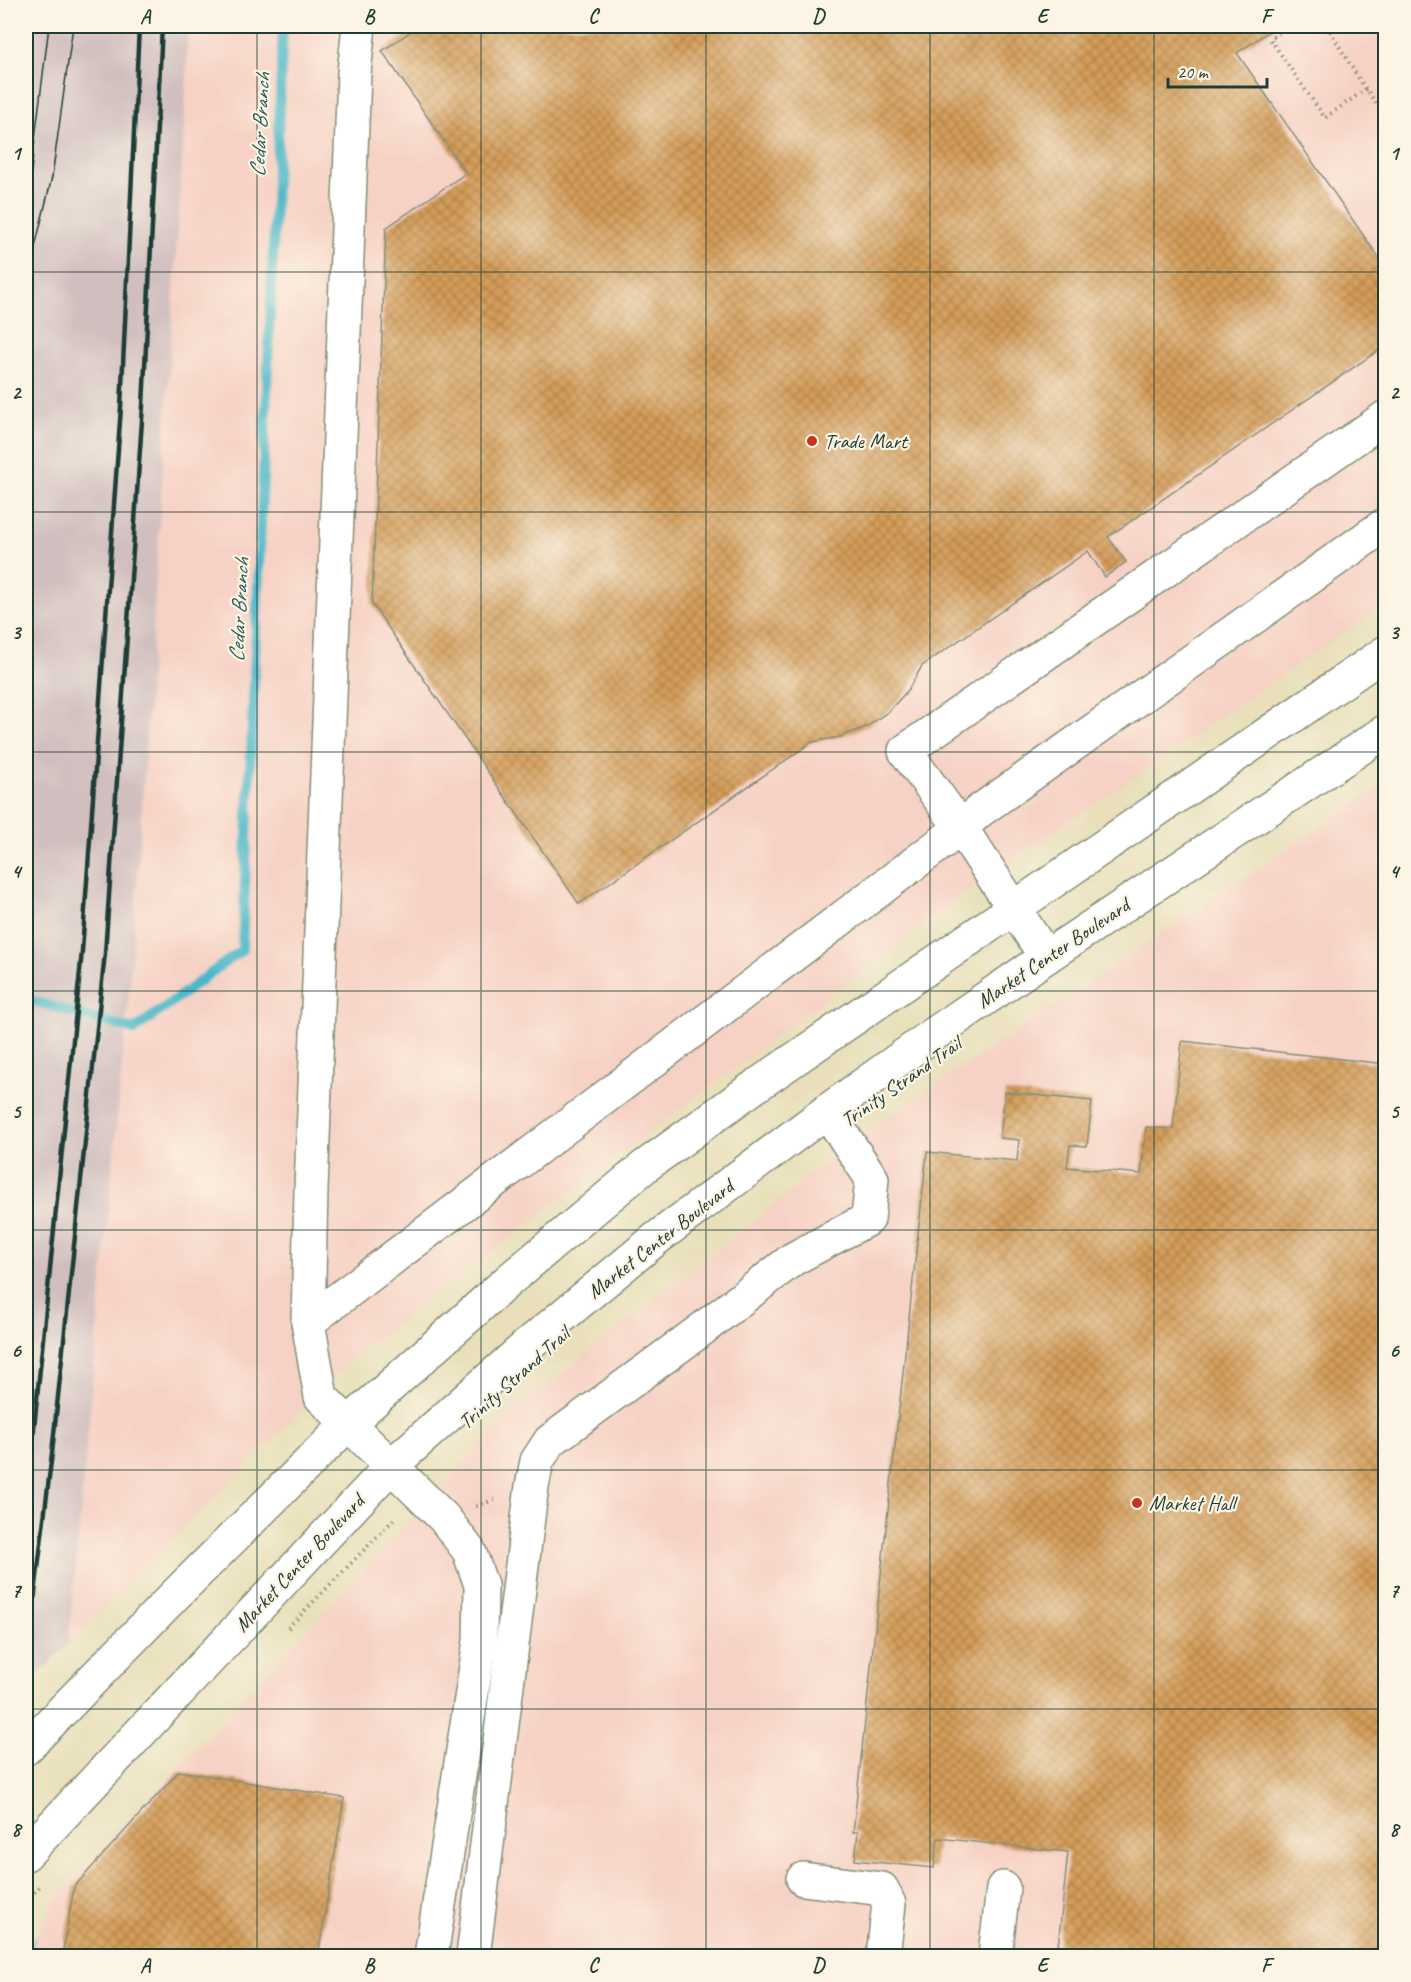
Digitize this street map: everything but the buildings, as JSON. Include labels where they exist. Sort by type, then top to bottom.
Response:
[{"type":"street","points":[[359,26],[354,73],[311,1190],[308,1322],[321,1397],[444,1518],[469,1551],[481,1585],[480,1641],[431,1956]]},
{"type":"street","points":[[1046,957],[961,828],[905,751],[1386,417]]},
{"type":"street","points":[[308,1322],[961,828],[978,812],[1386,525]]},
{"type":"street","points":[[26,1748],[175,1595],[349,1423],[509,1280],[644,1167],[750,1090],[1386,652]]},
{"type":"street","name":"Market Center Boulevard","points":[[26,1854],[391,1466],[525,1347],[657,1238],[827,1111],[1046,957],[1386,731]]},
{"type":"street","points":[[473,1956],[537,1461],[550,1441],[793,1259],[868,1219],[872,1179],[827,1111]]},
{"type":"street","points":[[803,1879],[882,1889],[889,1904],[883,1956]]},
{"type":"street","points":[[995,1956],[1003,1888]]},
{"type":"path","points":[[1289,26],[1270,39],[1324,118],[1366,89]]},
{"type":"path","points":[[1328,26],[1386,118]]},
{"type":"path","points":[[444,1518],[532,1486]]},
{"type":"shaded area","points":[[26,26],[188,26],[186,95],[133,949],[68,1645],[26,1687]]},
{"type":"shaded area","points":[[188,26],[1385,26],[1385,604],[965,894],[359,1352],[68,1645],[133,949],[186,95]]},
{"type":"shaded area","points":[[1385,783],[1385,1956],[33,1956],[37,1934],[58,1896],[507,1417],[841,1149]]},
{"type":"shaded area","points":[[37,1934],[33,1956],[26,1956],[26,1946]]},
{"type":"waterway","name":"Cedar Branch","points":[[26,999],[134,1030],[242,950],[283,26]]},
{"type":"tram line","points":[[26,191],[31,171],[49,26]]},
{"type":"tram line","points":[[26,284],[52,177],[73,26]]},
{"type":"railway","points":[[26,1492],[82,951],[121,407],[139,26]]},
{"type":"railway","points":[[26,1667],[52,1453],[105,953],[143,406],[162,26]]},
{"type":"place","name":"Trade Mart","points":[[812,441]]},
{"type":"place","name":"Market Hall","points":[[1137,1503]]}]
